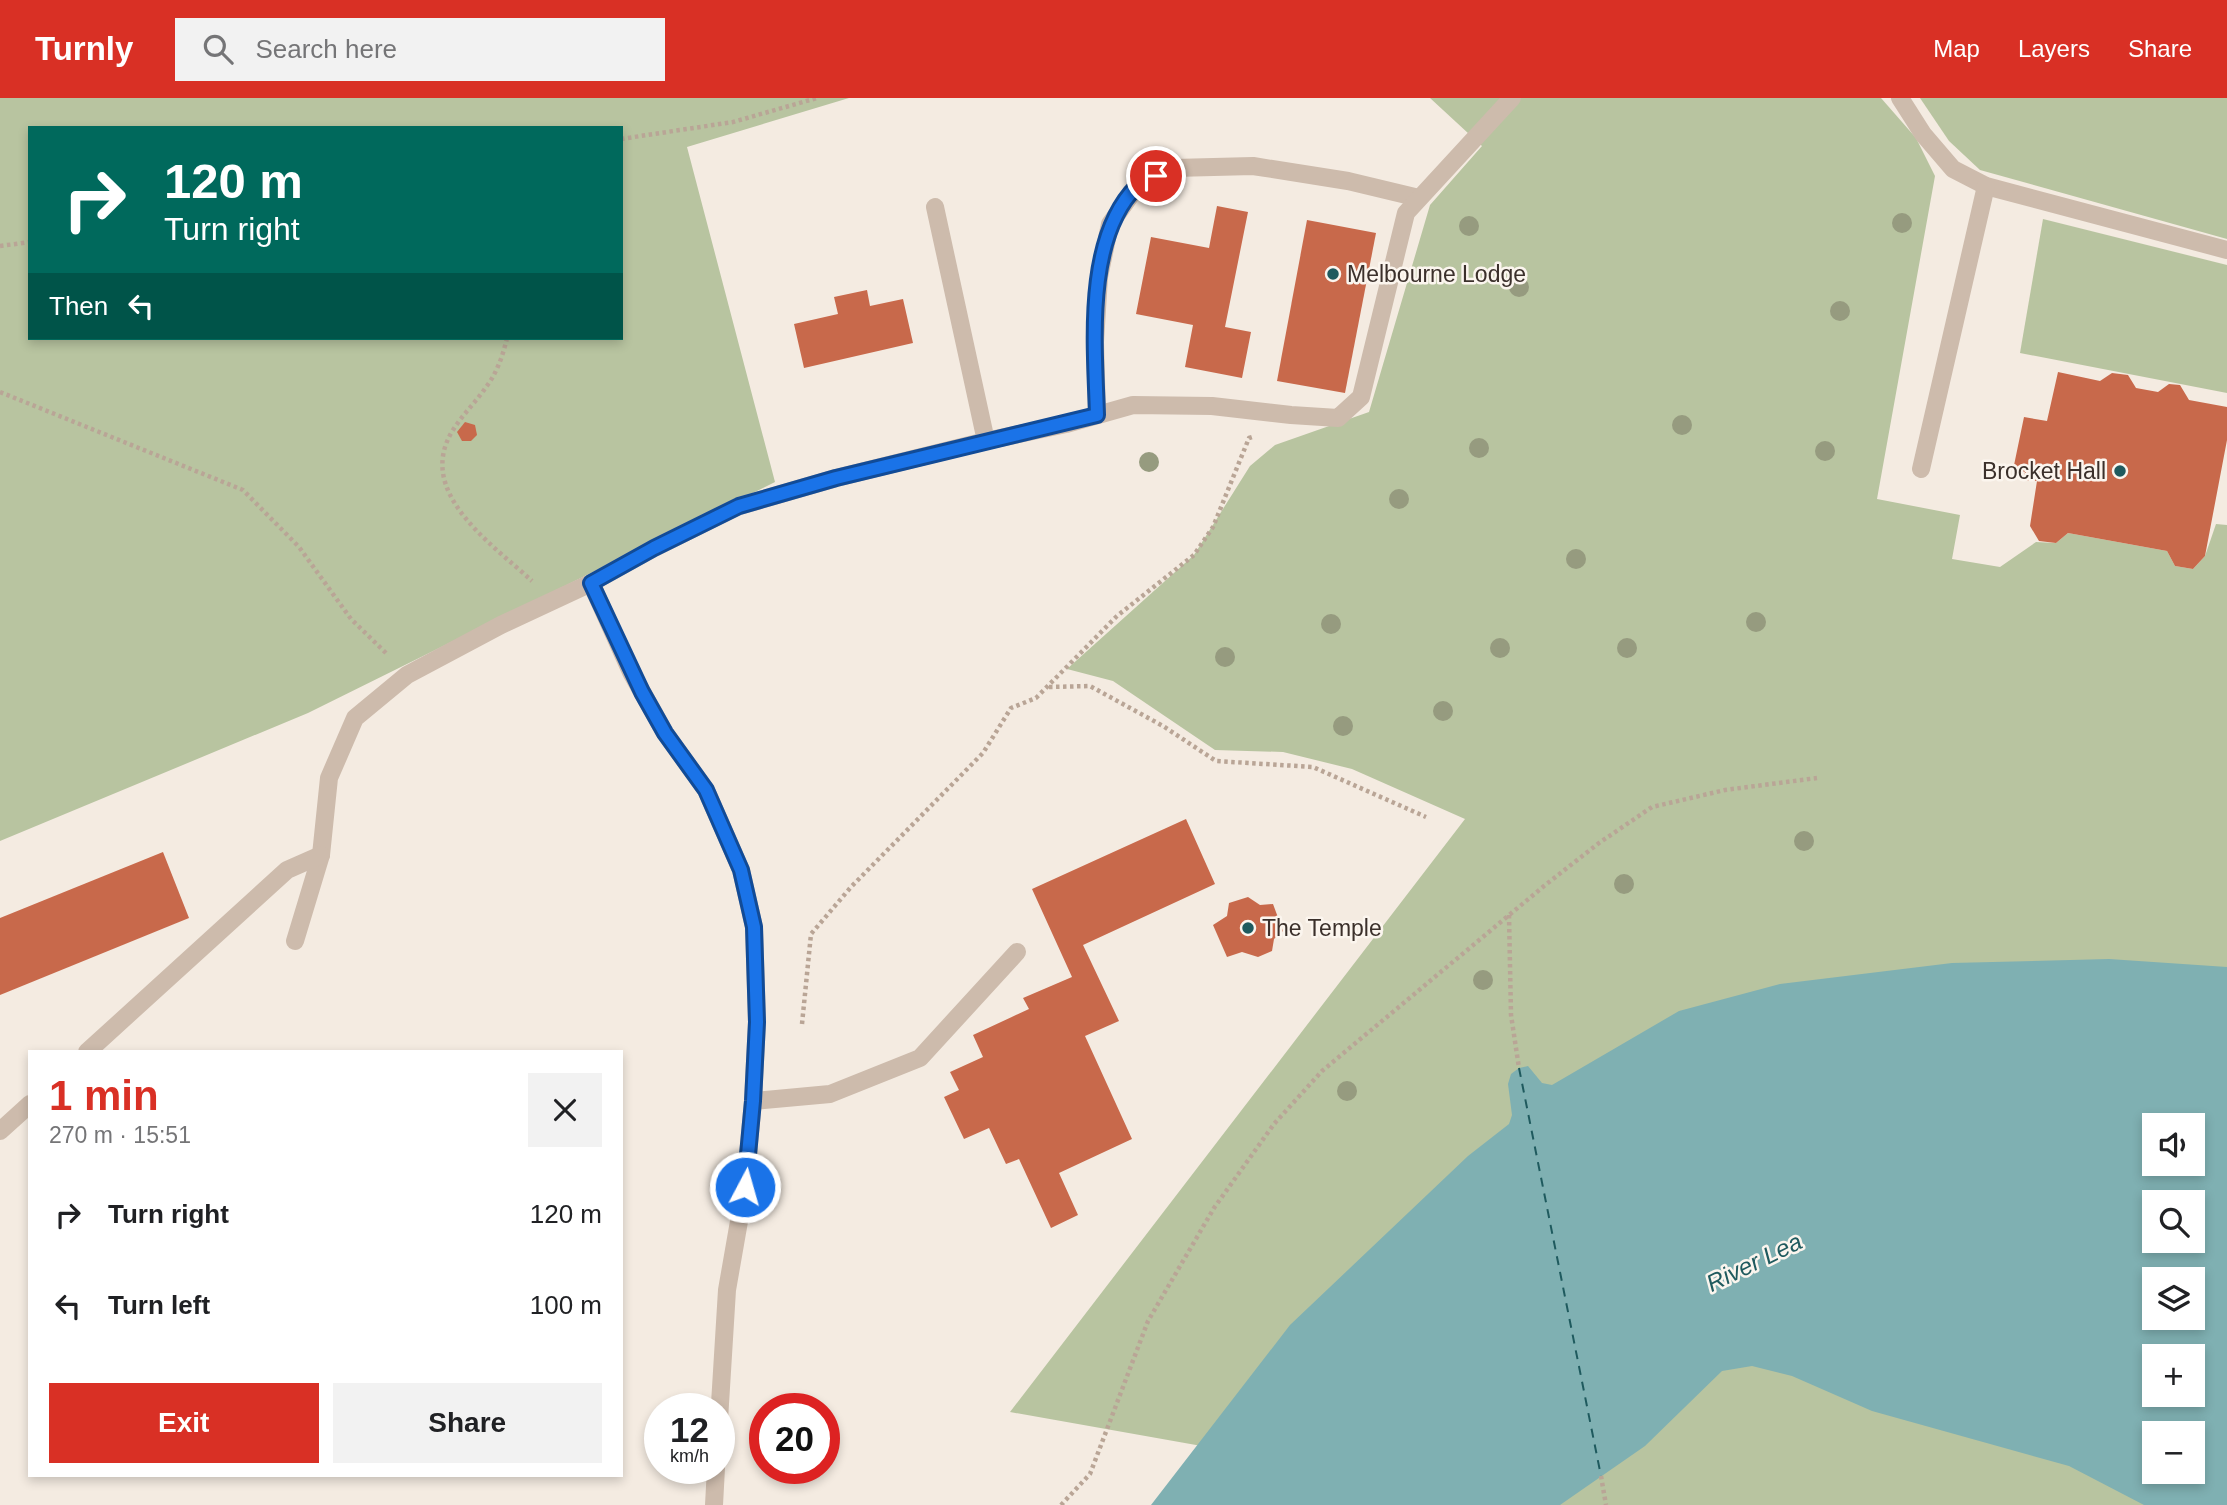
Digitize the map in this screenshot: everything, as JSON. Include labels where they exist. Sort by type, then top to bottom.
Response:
[{"type":"lane","points":[[295,941],[321,855],[329,778],[355,718],[407,675],[501,625],[591,583],[654,548],[739,506],[836,478],[1066,424],[1133,405],[1212,406],[1338,418],[1361,397],[1406,214],[1512,98]]},
{"type":"lane","points":[[1900,98],[1923,134],[1953,169],[1986,186],[2227,250]]},
{"type":"lane","points":[[1097,415],[1095,342],[1099,277],[1110,224],[1138,185],[1174,168],[1253,166],[1348,181],[1419,198]]},
{"type":"lane","points":[[1921,469],[1986,186]]},
{"type":"lane","points":[[935,207],[986,441]]},
{"type":"lane","points":[[591,583],[631,672],[659,723],[706,790],[741,870],[754,927],[757,1022],[753,1101],[745,1187],[727,1290],[721,1393]]},
{"type":"lane","points":[[89,1050],[287,870],[321,855]]},
{"type":"lane","points":[[753,1101],[831,1094],[920,1058],[1017,952]]},
{"type":"lane","points":[[0,1131],[28,1106]]},
{"type":"lane","points":[[714,1505],[715,1484]]},
{"type":"path","points":[[623,139],[733,122],[817,98]]},
{"type":"path","points":[[0,247],[28,242]]},
{"type":"path","points":[[506,340],[488,385],[451,432],[442,463],[448,492],[459,513],[553,601]]},
{"type":"path","points":[[0,392],[243,490],[299,547],[351,619],[407,675]]},
{"type":"path","points":[[802,1024],[811,934],[851,887],[983,753],[1012,708],[1036,698],[1117,616],[1194,555],[1213,527],[1249,438],[1261,436]]},
{"type":"path","points":[[1048,687],[1090,686],[1163,726],[1216,761],[1313,767],[1426,817]]},
{"type":"path","points":[[1060,1505],[1090,1474],[1148,1321],[1214,1208],[1273,1124],[1322,1071],[1599,843],[1652,807],[1725,790],[1817,778]]},
{"type":"path","points":[[1509,915],[1511,1015],[1519,1068]]},
{"type":"path","points":[[1601,1476],[1606,1505]]},
{"type":"green space","points":[[0,98],[849,98],[687,147],[775,482],[308,713],[0,841]]},
{"type":"green space","points":[[1430,98],[1881,98],[1916,138],[1935,176],[1877,499],[1960,515],[1952,559],[2000,567],[2036,542],[2056,543],[2068,533],[2167,551],[2175,566],[2193,569],[2205,556],[2216,524],[2227,525],[2227,1505],[1535,1505],[1010,1412],[1465,819],[1352,769],[1283,752],[1215,750],[1113,681],[1067,669],[1194,555],[1250,466],[1275,445],[1369,412],[1430,205],[1482,146]]},
{"type":"green space","points":[[1920,98],[2227,98],[2227,239],[1980,170],[1949,141]]},
{"type":"green space","points":[[2043,219],[2227,265],[2227,393],[2020,353]]},
{"type":"water","name":"River Lea","points":[[2109,959],[2227,967],[2227,1505],[2144,1505],[2069,1466],[1872,1411],[1792,1376],[1752,1366],[1722,1371],[1645,1446],[1560,1505],[1151,1505],[1290,1325],[1468,1156],[1509,1124],[1512,1115],[1508,1084],[1511,1074],[1528,1066],[1542,1083],[1552,1085],[1679,1011],[1780,984],[1952,963]]},
{"type":"building","points":[[1217,206],[1248,212],[1225,327],[1251,332],[1242,378],[1185,367],[1193,325],[1136,314],[1151,237],[1209,248]]},
{"type":"building","name":"Melbourne Lodge","points":[[1307,220],[1376,233],[1345,393],[1277,381]]},
{"type":"building","points":[[867,290],[870,306],[903,299],[913,343],[804,368],[794,324],[838,314],[834,297]]},
{"type":"building","name":"Brocket Hall","points":[[2058,372],[2100,381],[2112,373],[2128,375],[2136,388],[2158,392],[2169,384],[2180,385],[2189,400],[2227,407],[2227,440],[2205,556],[2193,569],[2175,566],[2167,551],[2068,533],[2056,543],[2039,541],[2030,526],[2037,481],[2023,480],[2025,472],[2013,470],[2024,417],[2047,421]]},
{"type":"building","points":[[465,422],[475,425],[477,435],[471,441],[462,441],[457,432]]},
{"type":"building","points":[[1186,819],[1215,884],[1083,945],[1119,1021],[1085,1036],[1132,1139],[1059,1173],[1078,1215],[1051,1228],[1019,1159],[1006,1164],[989,1128],[964,1139],[944,1097],[959,1090],[950,1072],[983,1057],[973,1035],[1029,1009],[1023,998],[1072,977],[1032,889]]},
{"type":"building","points":[[163,852],[189,918],[0,995],[0,918]]},
{"type":"building","name":"The Temple","points":[[1248,897],[1260,905],[1273,904],[1283,931],[1274,939],[1272,951],[1258,957],[1242,952],[1227,957],[1213,925],[1227,916],[1229,903]]},
{"type":"ferry route","points":[[1519,1068],[1601,1476]]},
{"type":"place","name":"Melbourne Lodge","points":[[1333,274]]},
{"type":"place","name":"Brocket Hall","points":[[2120,471]]},
{"type":"place","name":"The Temple","points":[[1248,928]]},
{"type":"route","points":[[745,1187],[757,1022],[754,927],[741,870],[706,790],[665,733],[642,692],[591,583],[739,506],[836,478],[1097,415],[1095,342],[1099,277],[1110,224],[1138,185],[1156,176]]}]
